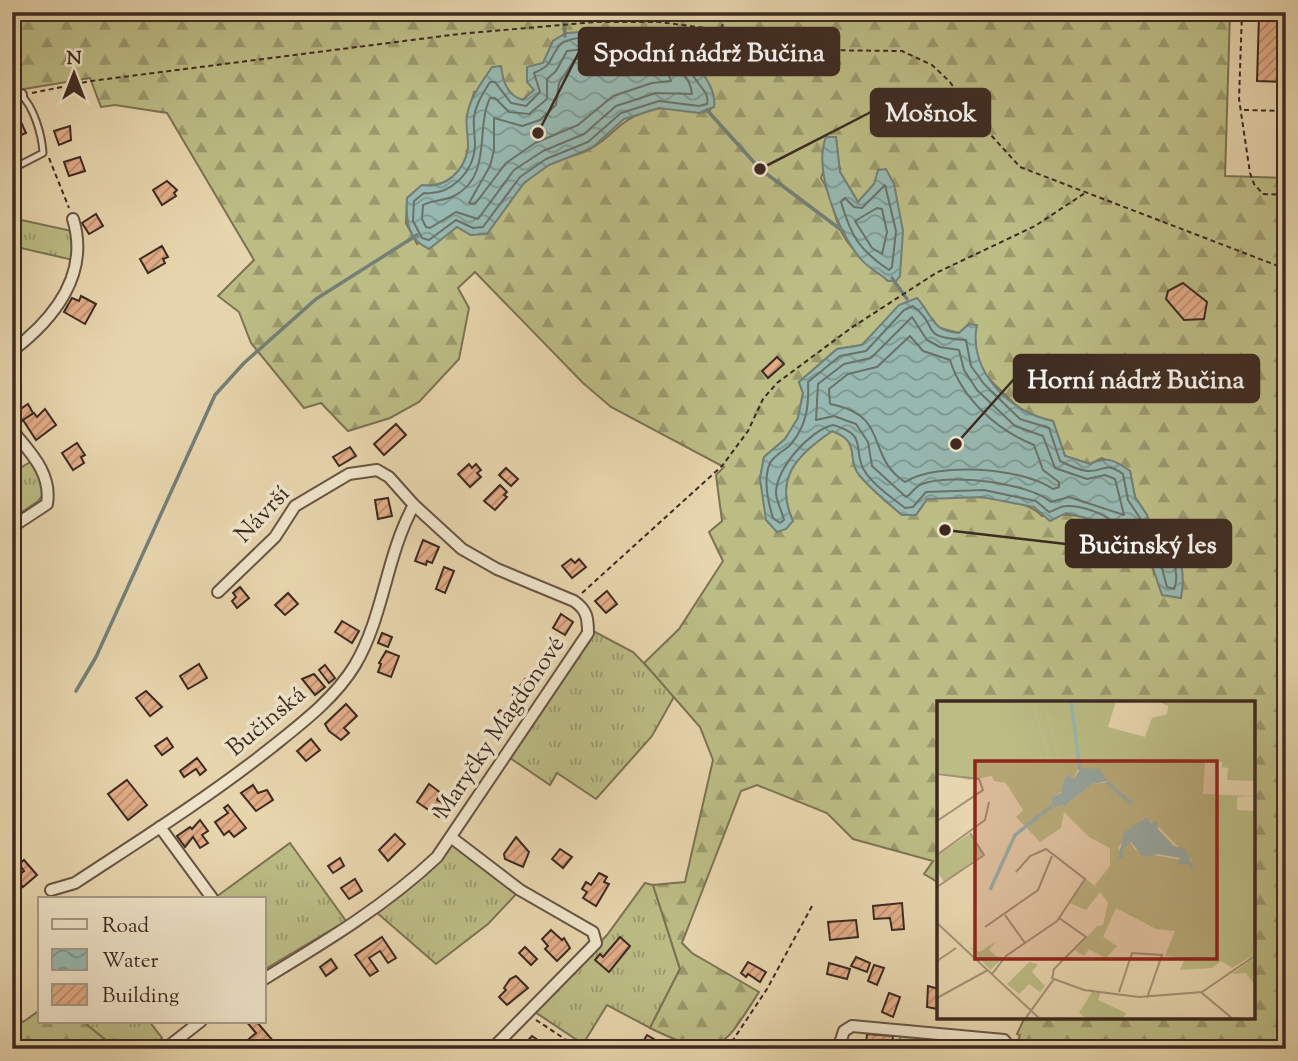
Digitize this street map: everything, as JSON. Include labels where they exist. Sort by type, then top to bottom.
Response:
[{"type":"street","points":[[12,351],[51,315],[71,286],[78,261],[78,234],[73,219]]},
{"type":"street","points":[[12,430],[36,459],[49,492],[47,504],[12,527]]},
{"type":"street","name":"Návrší","points":[[218,592],[275,537],[295,506],[349,474],[377,470],[389,477],[414,505]]},
{"type":"street","points":[[414,505],[462,549],[498,569],[574,601]]},
{"type":"street","name":"Bučinská","points":[[51,890],[75,883],[222,786],[291,732],[338,689],[356,663],[373,623],[404,522],[414,505]]},
{"type":"street","name":"Maryčky Magdonové","points":[[266,975],[319,947],[411,882],[452,838],[589,633],[584,608],[574,601]]},
{"type":"street","points":[[160,827],[211,897]]},
{"type":"street","points":[[452,838],[520,890],[593,932],[596,943],[492,1049]]},
{"type":"street","points":[[165,1049],[198,1023]]},
{"type":"street","points":[[838,1049],[844,1031],[852,1026],[1007,1044]]},
{"type":"lane","points":[[12,169],[43,153],[42,140],[26,100],[16,96]]},
{"type":"path","points":[[659,22],[662,12]]},
{"type":"path","points":[[721,30],[726,12]]},
{"type":"path","points":[[1242,12],[1239,99],[1254,184],[1263,194],[1286,195]]},
{"type":"path","points":[[16,96],[92,81],[459,34],[596,22],[659,22],[721,30],[813,50],[902,51],[932,65],[949,80],[990,134],[1020,167],[1286,270]]},
{"type":"path","points":[[1243,110],[1286,111]]},
{"type":"path","points":[[43,153],[51,160],[73,219]]},
{"type":"path","points":[[574,601],[722,466],[748,431],[763,399],[777,383],[851,328],[936,274],[1035,226],[1088,192]]},
{"type":"path","points":[[727,1049],[767,989],[813,906]]},
{"type":"path","points":[[527,1013],[580,1049]]},
{"type":"green space","points":[[12,12],[1230,12],[1225,176],[1286,178],[1286,1049],[1101,1049],[1078,1041],[1017,1043],[1020,1035],[1017,1034],[1024,1019],[1256,1019],[1256,701],[937,701],[937,882],[924,874],[933,861],[853,839],[827,813],[757,785],[741,791],[682,943],[692,953],[759,992],[736,1028],[716,1045],[690,1045],[650,1028],[680,969],[653,885],[685,882],[713,760],[700,727],[644,663],[679,629],[723,561],[709,532],[722,521],[716,475],[724,467],[611,407],[583,383],[475,272],[458,288],[469,308],[459,359],[419,402],[390,418],[348,431],[321,403],[304,408],[251,343],[239,312],[218,296],[254,260],[167,113],[115,105],[101,107],[90,78],[12,91]],"holes":[[[630,29],[669,43],[695,67],[712,91],[710,111],[663,108],[634,116],[592,148],[552,163],[536,173],[471,235],[457,227],[417,244],[406,223],[407,198],[422,185],[430,186],[446,181],[463,164],[468,148],[467,116],[474,92],[503,83],[515,98],[523,100],[534,90],[553,41]],[[836,138],[840,172],[858,202],[874,184],[894,184],[900,275],[888,281],[847,241],[821,178]],[[888,318],[933,320],[936,327],[959,333],[969,324],[978,363],[989,379],[1024,413],[1053,421],[1065,456],[1090,464],[1102,458],[1130,471],[1135,497],[1147,515],[1149,531],[1168,542],[1154,574],[1149,553],[1128,545],[1116,555],[1102,558],[1083,545],[1111,528],[1086,518],[1061,514],[1042,516],[1020,504],[971,497],[927,499],[916,515],[902,515],[860,476],[854,463],[851,445],[841,435],[832,431],[799,458],[792,468],[786,492],[793,521],[760,479],[764,457],[785,439],[798,418],[803,393],[799,382],[837,349],[862,345]]]},
{"type":"green space","points":[[12,218],[72,231],[73,260],[12,246]]},
{"type":"green space","points":[[32,461],[45,492],[38,501],[12,519],[12,473]]},
{"type":"green space","points":[[595,632],[633,652],[675,695],[652,736],[596,799],[557,773],[550,785],[510,758]]},
{"type":"green space","points":[[290,843],[346,921],[267,968],[266,897],[216,897]]},
{"type":"green space","points":[[453,843],[520,890],[488,924],[436,964],[375,911]]},
{"type":"green space","points":[[645,883],[653,885],[680,969],[650,1028],[607,1005],[583,1044],[535,1012],[607,935]]},
{"type":"green space","points":[[38,1011],[38,1023],[84,1023],[117,1049],[12,1049],[12,1013],[23,1022]]},
{"type":"green space","points":[[84,1023],[151,1023],[162,1038],[150,1049],[117,1049]]},
{"type":"green space","points":[[902,1033],[955,1038],[951,1049],[896,1049]]},
{"type":"water","points":[[630,29],[659,36],[684,52],[706,79],[714,98],[714,107],[699,113],[659,108],[624,119],[592,148],[549,165],[524,183],[487,234],[471,235],[457,227],[429,249],[416,240],[409,228],[407,198],[422,185],[438,184],[458,172],[468,149],[466,124],[471,102],[492,67],[501,66],[510,91],[523,100],[534,90],[527,82],[527,67],[543,63],[553,41],[566,33]]},
{"type":"water","points":[[826,137],[836,137],[840,172],[858,202],[874,184],[878,170],[886,169],[894,184],[903,231],[900,276],[896,281],[888,281],[865,264],[843,232],[825,182],[823,151]]},
{"type":"water","points":[[917,298],[934,322],[943,329],[959,333],[969,324],[977,325],[979,358],[995,387],[1022,409],[1053,421],[1065,456],[1090,464],[1111,460],[1130,471],[1135,497],[1147,515],[1149,531],[1168,544],[1178,558],[1183,575],[1181,598],[1162,595],[1148,553],[1129,545],[1108,556],[1084,555],[1083,546],[1111,528],[1098,521],[1066,513],[1050,521],[1034,507],[982,497],[927,499],[916,515],[902,515],[860,476],[856,470],[851,446],[841,435],[832,431],[799,458],[792,468],[786,492],[793,521],[786,529],[777,532],[766,520],[760,479],[764,457],[785,439],[798,418],[803,393],[799,382],[837,349],[862,345],[899,305]]},
{"type":"building","points":[[1259,16],[1286,17],[1286,82],[1257,81]]},
{"type":"building","points":[[21,122],[26,133],[12,139],[12,126]]},
{"type":"building","points":[[70,126],[71,140],[59,145],[54,131]]},
{"type":"building","points":[[80,157],[85,171],[69,176],[64,162]]},
{"type":"building","points":[[167,181],[177,190],[174,193],[176,196],[162,205],[153,190]]},
{"type":"building","points":[[96,214],[103,226],[89,234],[82,223]]},
{"type":"building","points":[[162,246],[168,257],[163,259],[165,263],[148,273],[140,259]]},
{"type":"building","points":[[1183,283],[1207,302],[1204,319],[1184,320],[1166,299],[1168,291]]},
{"type":"building","points":[[81,296],[96,304],[85,324],[64,312],[72,298],[79,301]]},
{"type":"building","points":[[777,357],[784,364],[768,378],[762,371]]},
{"type":"building","points":[[28,404],[33,413],[23,421],[16,412]]},
{"type":"building","points":[[45,409],[56,425],[36,440],[23,420],[34,413],[37,417]]},
{"type":"building","points":[[396,424],[406,435],[384,455],[374,444]]},
{"type":"building","points":[[77,443],[85,455],[81,457],[84,463],[73,470],[62,453]]},
{"type":"building","points":[[350,447],[356,456],[339,466],[333,457]]},
{"type":"building","points":[[469,464],[472,468],[476,464],[481,470],[477,473],[481,477],[470,487],[458,474]]},
{"type":"building","points":[[506,468],[518,479],[511,486],[499,475]]},
{"type":"building","points":[[500,485],[507,492],[504,495],[507,497],[495,510],[484,501]]},
{"type":"building","points":[[388,498],[392,516],[378,519],[375,500]]},
{"type":"building","points":[[423,540],[439,547],[432,563],[427,561],[426,565],[415,561]]},
{"type":"building","points":[[571,559],[575,563],[579,559],[586,567],[572,578],[562,566]]},
{"type":"building","points":[[444,567],[454,571],[445,593],[436,589]]},
{"type":"building","points":[[240,587],[249,598],[237,608],[232,601],[236,597],[233,593]]},
{"type":"building","points":[[607,591],[617,604],[606,613],[595,601]]},
{"type":"building","points":[[288,593],[298,604],[285,615],[275,605]]},
{"type":"building","points":[[561,614],[573,622],[565,635],[553,628]]},
{"type":"building","points":[[342,621],[359,631],[352,643],[335,632]]},
{"type":"building","points":[[382,633],[392,637],[388,647],[378,643]]},
{"type":"building","points":[[386,651],[399,656],[391,677],[378,672],[379,663]]},
{"type":"building","points":[[199,664],[207,678],[188,689],[180,676]]},
{"type":"building","points":[[325,665],[335,678],[329,683],[319,670]]},
{"type":"building","points":[[314,674],[325,687],[315,695],[302,679]]},
{"type":"building","points":[[525,679],[537,687],[525,704],[513,695]]},
{"type":"building","points":[[146,691],[162,707],[150,716],[136,698]]},
{"type":"building","points":[[346,704],[357,716],[344,728],[349,733],[341,740],[329,731],[325,724]]},
{"type":"building","points":[[500,710],[514,719],[505,732],[492,720]]},
{"type":"building","points":[[167,738],[173,747],[162,755],[155,746]]},
{"type":"building","points":[[311,739],[320,750],[306,761],[297,751]]},
{"type":"building","points":[[197,758],[206,770],[200,775],[196,769],[184,777],[180,771]]},
{"type":"building","points":[[127,780],[147,805],[128,820],[108,794]]},
{"type":"building","points":[[429,784],[441,793],[437,800],[447,806],[439,817],[417,802]]},
{"type":"building","points":[[253,785],[258,793],[267,790],[273,800],[256,811],[241,793]]},
{"type":"building","points":[[228,805],[246,828],[234,837],[229,831],[224,835],[215,822],[228,813],[224,808]]},
{"type":"building","points":[[200,820],[208,831],[202,835],[208,843],[200,848],[193,837],[185,847],[177,836],[190,827],[192,829]]},
{"type":"building","points":[[395,834],[405,844],[388,861],[379,850]]},
{"type":"building","points":[[516,837],[529,852],[523,867],[505,859],[504,854]]},
{"type":"building","points":[[560,849],[572,857],[563,868],[552,859]]},
{"type":"building","points":[[340,858],[344,866],[333,873],[328,866]]},
{"type":"building","points":[[24,860],[37,875],[23,887],[15,878],[24,871],[19,864]]},
{"type":"building","points":[[599,873],[607,877],[604,882],[609,884],[596,906],[583,898],[587,892],[582,889],[586,882],[591,885]]},
{"type":"building","points":[[355,879],[362,891],[349,899],[341,888]]},
{"type":"building","points":[[902,903],[904,929],[892,930],[890,918],[874,919],[873,906]]},
{"type":"building","points":[[856,920],[858,937],[830,940],[828,922]]},
{"type":"building","points":[[551,930],[562,940],[564,938],[570,948],[557,961],[545,949],[548,946],[542,939]]},
{"type":"building","points":[[382,937],[396,958],[388,963],[380,951],[369,958],[378,971],[370,976],[355,955]]},
{"type":"building","points":[[620,937],[630,946],[609,972],[595,960],[600,954],[603,957]]},
{"type":"building","points":[[525,947],[537,959],[531,965],[519,953]]},
{"type":"building","points":[[856,957],[870,963],[867,972],[851,966]]},
{"type":"building","points":[[331,959],[337,968],[326,976],[320,967]]},
{"type":"building","points":[[748,962],[766,972],[760,982],[741,973]]},
{"type":"building","points":[[829,963],[850,969],[847,979],[827,974]]},
{"type":"building","points":[[874,965],[884,968],[877,985],[868,981]]},
{"type":"building","points":[[516,976],[528,988],[507,1005],[499,997],[506,990],[504,988],[510,979]]},
{"type":"building","points":[[928,986],[937,988],[937,1009],[927,1007]]},
{"type":"building","points":[[889,993],[900,997],[893,1017],[882,1012]]},
{"type":"building","points":[[248,1023],[258,1023],[280,1049],[245,1049],[242,1045],[256,1033]]},
{"type":"building","points":[[867,1034],[893,1036],[892,1047],[872,1046],[871,1049],[859,1049],[860,1043],[866,1044]]},
{"type":"building","points":[[647,1035],[659,1042],[655,1049],[633,1049],[637,1042],[641,1045]]},
{"type":"building","points":[[532,1036],[545,1045],[542,1049],[520,1049]]},
{"type":"waterway","points":[[563,12],[565,36]]},
{"type":"waterway","points":[[707,110],[760,169],[844,232]]},
{"type":"waterway","points":[[76,691],[96,657],[215,395],[244,363],[316,299],[417,235]]},
{"type":"waterway","points":[[892,278],[907,299]]},
{"type":"place","name":"Spodní nádrž Bučina","points":[[538,133]]},
{"type":"place","name":"Mošnok","points":[[760,169]]},
{"type":"place","name":"Horní nádrž Bučina","points":[[956,444]]},
{"type":"place","name":"Bučinský les","points":[[945,530]]}]
